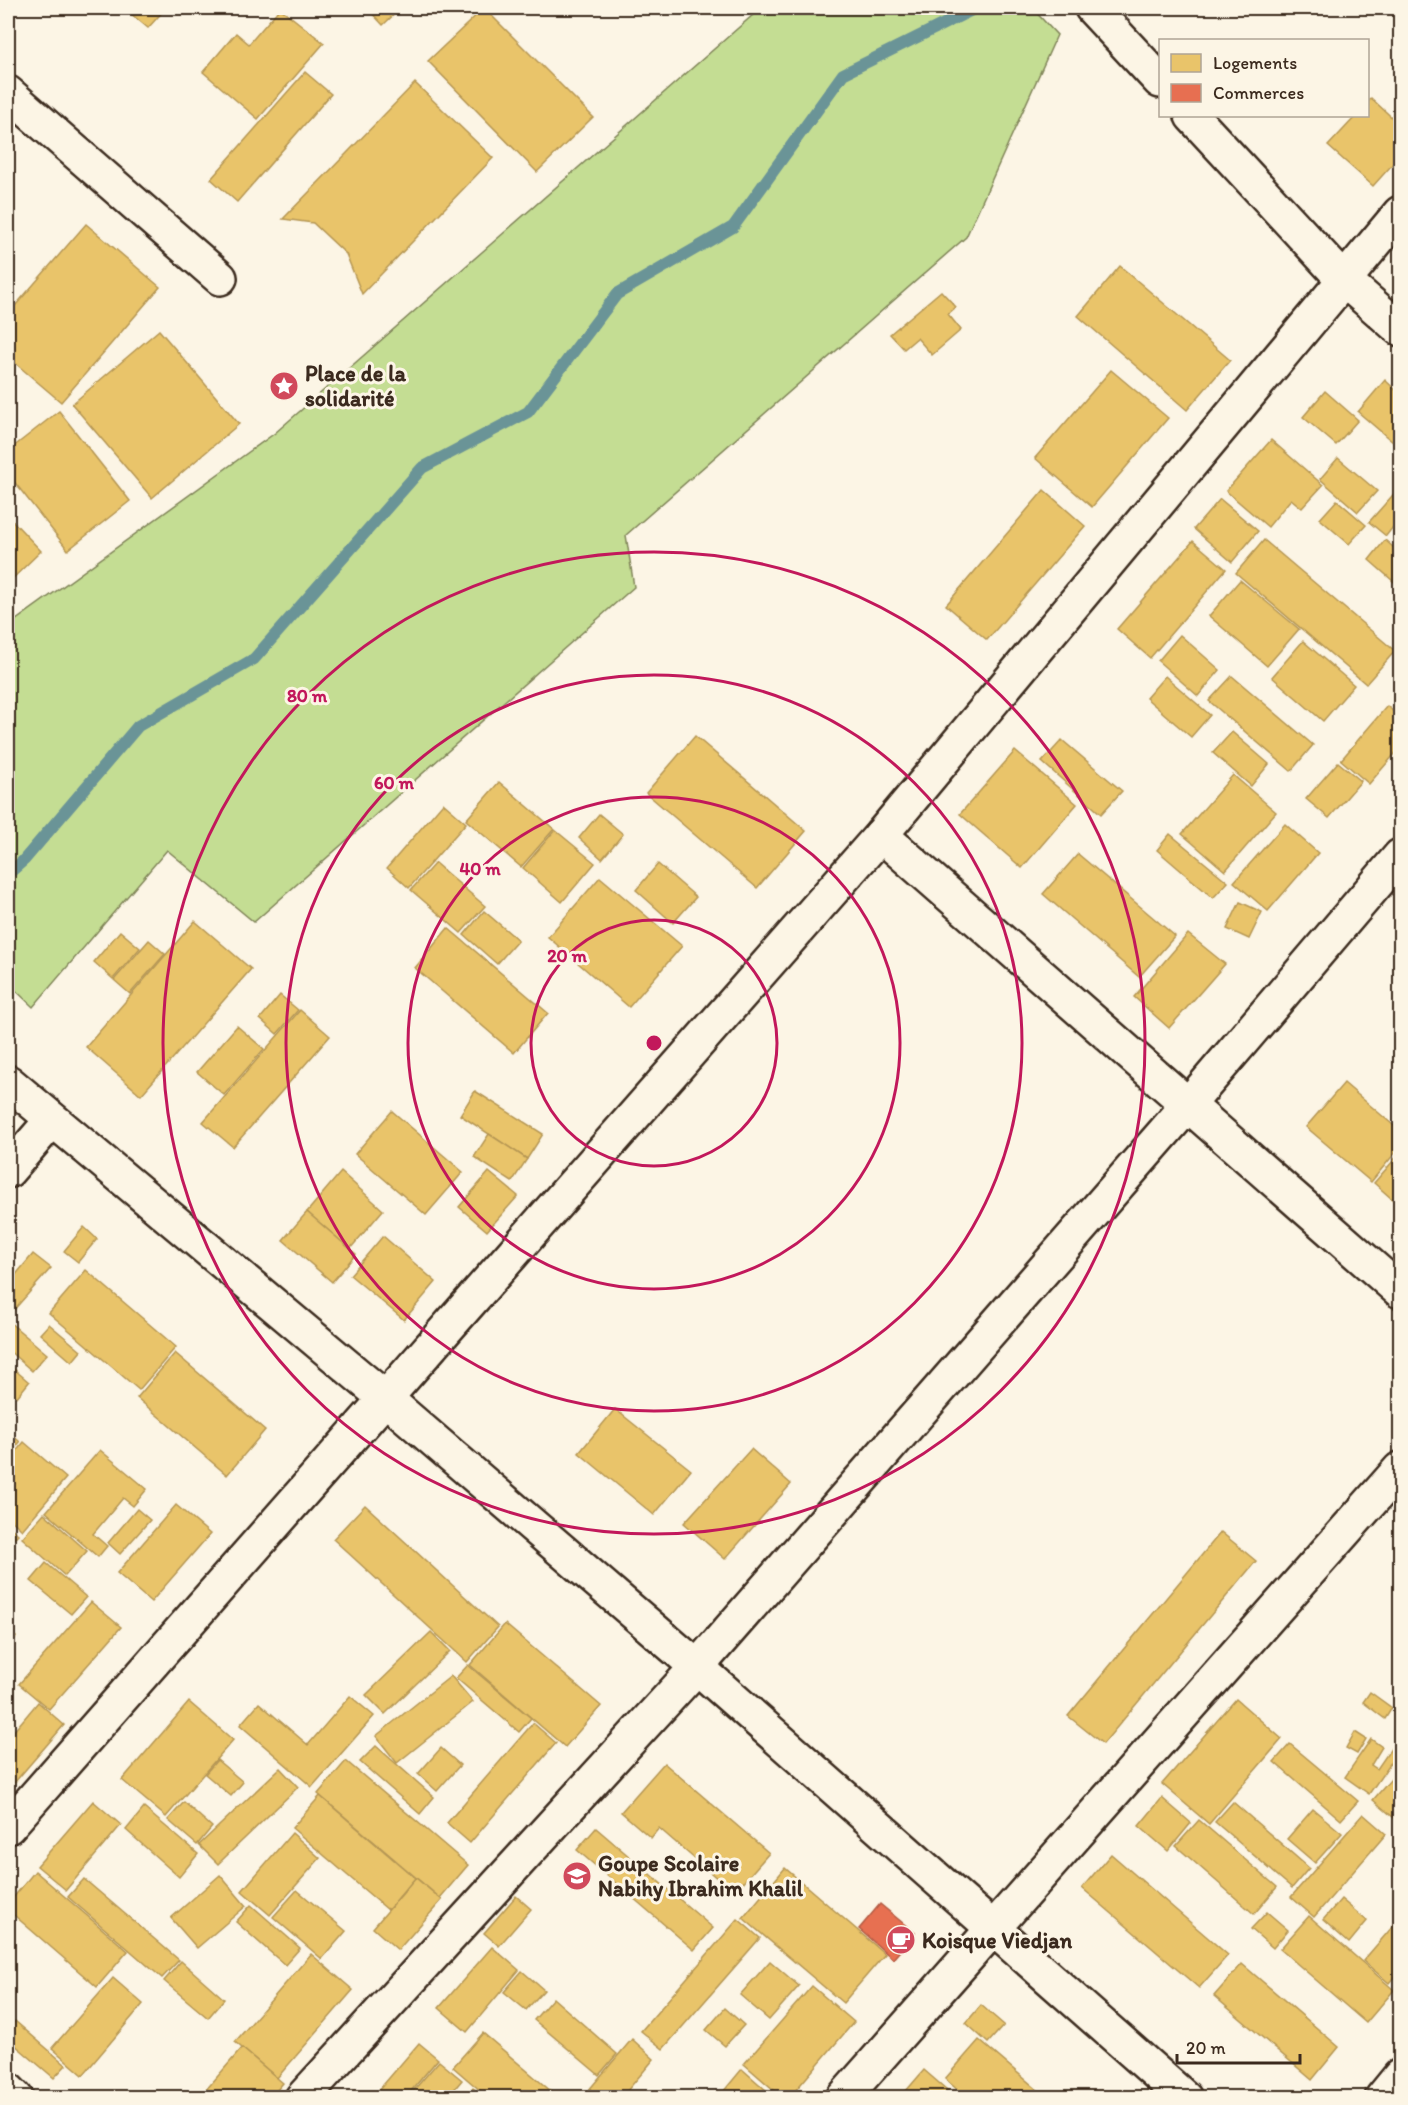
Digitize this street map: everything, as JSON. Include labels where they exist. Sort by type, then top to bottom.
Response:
[{"type":"street","points":[[1092,8],[1159,79]]},
{"type":"street","points":[[8,93],[220,278]]},
{"type":"street","points":[[1193,117],[1343,279],[1401,329]]},
{"type":"street","points":[[8,1827],[880,835],[1343,279],[1401,213]]},
{"type":"street","points":[[880,835],[1401,1291]]},
{"type":"street","points":[[302,2097],[697,1667],[1187,1106],[1401,856]]},
{"type":"street","points":[[8,1082],[386,1399],[697,1667],[1185,2097]]},
{"type":"street","points":[[8,1171],[52,1120]]},
{"type":"street","points":[[843,2097],[1401,1469]]},
{"type":"street","points":[[1382,2097],[1401,2076]]},
{"type":"street","points":[[8,2090],[16,2097]]},
{"type":"green space","points":[[761,8],[1032,8],[1057,35],[966,237],[626,535],[634,587],[254,922],[167,850],[33,1007],[8,983],[8,626],[275,433]]},
{"type":"building: Logements","points":[[124,8],[166,8],[148,28]]},
{"type":"building: Logements","points":[[280,8],[324,43],[258,119],[203,72],[236,33],[249,44]]},
{"type":"building: Logements","points":[[367,8],[401,8],[383,25]]},
{"type":"building: Logements","points":[[484,8],[593,117],[537,172],[428,61]]},
{"type":"building: Logements","points":[[305,72],[331,94],[237,202],[211,179]]},
{"type":"building: Logements","points":[[415,83],[493,158],[362,294],[346,254],[313,223],[283,219]]},
{"type":"building: Logements","points":[[1371,98],[1400,125],[1400,156],[1373,186],[1328,146],[1355,117],[1369,117]]},
{"type":"building: Logements","points":[[86,224],[160,287],[61,402],[8,357],[8,314]]},
{"type":"building: Logements","points":[[1120,266],[1230,360],[1187,410],[1078,316]]},
{"type":"building: Logements","points":[[941,291],[956,307],[948,314],[961,330],[932,355],[917,338],[904,349],[890,334]]},
{"type":"building: Logements","points":[[159,330],[239,424],[152,498],[72,404]]},
{"type":"building: Logements","points":[[1111,370],[1168,418],[1092,507],[1035,458]]},
{"type":"building: Logements","points":[[1385,380],[1400,394],[1400,448],[1358,412]]},
{"type":"building: Logements","points":[[1325,391],[1358,420],[1336,445],[1303,417]]},
{"type":"building: Logements","points":[[59,411],[130,501],[68,550],[8,474],[8,451]]},
{"type":"building: Logements","points":[[1271,440],[1323,485],[1302,508],[1291,499],[1268,527],[1226,491]]},
{"type":"building: Logements","points":[[1338,458],[1377,491],[1358,512],[1320,479]]},
{"type":"building: Logements","points":[[1400,487],[1400,518],[1386,536],[1369,522]]},
{"type":"building: Logements","points":[[1044,490],[1085,526],[987,640],[946,605]]},
{"type":"building: Logements","points":[[1220,499],[1258,531],[1232,562],[1194,529]]},
{"type":"building: Logements","points":[[1337,500],[1366,525],[1349,544],[1320,519]]},
{"type":"building: Logements","points":[[8,516],[41,551],[9,582],[8,580]]},
{"type":"building: Logements","points":[[1264,540],[1395,651],[1366,684],[1236,573]]},
{"type":"building: Logements","points":[[1385,540],[1400,553],[1400,587],[1369,560]]},
{"type":"building: Logements","points":[[1193,541],[1226,569],[1150,658],[1117,629]]},
{"type":"building: Logements","points":[[1240,580],[1299,629],[1267,666],[1209,616]]},
{"type":"building: Logements","points":[[1180,635],[1220,670],[1198,696],[1158,661]]},
{"type":"building: Logements","points":[[1303,641],[1354,685],[1323,721],[1272,677]]},
{"type":"building: Logements","points":[[1165,676],[1210,715],[1191,737],[1146,698]]},
{"type":"building: Logements","points":[[1232,676],[1313,745],[1291,771],[1209,701]]},
{"type":"building: Logements","points":[[1387,706],[1400,717],[1400,748],[1369,784],[1341,760]]},
{"type":"building: Logements","points":[[1232,732],[1269,764],[1251,786],[1213,753]]},
{"type":"building: Logements","points":[[695,736],[806,831],[757,888],[646,793]]},
{"type":"building: Logements","points":[[1062,740],[1122,791],[1101,814],[1042,762]]},
{"type":"building: Logements","points":[[1015,751],[1077,804],[1022,868],[960,814]]},
{"type":"building: Logements","points":[[1338,762],[1361,781],[1329,818],[1306,799]]},
{"type":"building: Logements","points":[[1233,775],[1276,812],[1225,871],[1182,834]]},
{"type":"building: Logements","points":[[499,782],[554,829],[521,867],[466,820]]},
{"type":"building: Logements","points":[[443,803],[466,823],[409,888],[387,868]]},
{"type":"building: Logements","points":[[599,814],[623,834],[602,859],[579,838]]},
{"type":"building: Logements","points":[[1285,824],[1318,853],[1268,911],[1234,882]]},
{"type":"building: Logements","points":[[555,830],[595,863],[562,902],[523,868]]},
{"type":"building: Logements","points":[[1170,834],[1228,882],[1213,898],[1157,850]]},
{"type":"building: Logements","points":[[1078,854],[1175,936],[1139,977],[1043,894]]},
{"type":"building: Logements","points":[[435,863],[485,906],[461,933],[411,890]]},
{"type":"building: Logements","points":[[658,864],[696,897],[673,923],[636,890]]},
{"type":"building: Logements","points":[[600,877],[682,946],[629,1007],[548,937]]},
{"type":"building: Logements","points":[[1240,902],[1262,912],[1249,939],[1227,929]]},
{"type":"building: Logements","points":[[484,911],[518,940],[497,964],[464,935]]},
{"type":"building: Logements","points":[[195,921],[251,969],[141,1095],[86,1047]]},
{"type":"building: Logements","points":[[448,928],[548,1013],[514,1053],[415,968]]},
{"type":"building: Logements","points":[[120,931],[140,948],[113,979],[94,962]]},
{"type":"building: Logements","points":[[1188,934],[1225,964],[1169,1028],[1134,997]]},
{"type":"building: Logements","points":[[149,940],[165,954],[130,994],[114,980]]},
{"type":"building: Logements","points":[[280,995],[298,1010],[277,1034],[260,1019]]},
{"type":"building: Logements","points":[[300,1010],[330,1036],[233,1147],[203,1122]]},
{"type":"building: Logements","points":[[237,1026],[264,1049],[224,1095],[197,1072]]},
{"type":"building: Logements","points":[[1344,1083],[1400,1131],[1400,1147],[1371,1182],[1306,1127]]},
{"type":"building: Logements","points":[[475,1091],[543,1134],[527,1159],[460,1115]]},
{"type":"building: Logements","points":[[392,1111],[463,1172],[426,1215],[355,1154]]},
{"type":"building: Logements","points":[[489,1134],[527,1159],[512,1182],[474,1157]]},
{"type":"building: Logements","points":[[1400,1153],[1400,1206],[1374,1183]]},
{"type":"building: Logements","points":[[341,1172],[383,1210],[350,1249],[307,1212]]},
{"type":"building: Logements","points":[[489,1172],[518,1196],[487,1231],[459,1207]]},
{"type":"building: Logements","points":[[307,1212],[356,1254],[332,1282],[283,1240]]},
{"type":"building: Logements","points":[[84,1227],[97,1239],[78,1262],[64,1251]]},
{"type":"building: Logements","points":[[383,1236],[436,1282],[404,1320],[350,1275]]},
{"type":"building: Logements","points":[[33,1254],[51,1268],[12,1312],[8,1308],[8,1284]]},
{"type":"building: Logements","points":[[86,1270],[176,1347],[139,1390],[49,1313]]},
{"type":"building: Logements","points":[[8,1321],[47,1354],[32,1371],[8,1350]]},
{"type":"building: Logements","points":[[49,1324],[81,1351],[72,1362],[40,1334]]},
{"type":"building: Logements","points":[[175,1353],[265,1430],[227,1475],[137,1398]]},
{"type":"building: Logements","points":[[8,1364],[29,1382],[17,1397],[8,1388]]},
{"type":"building: Logements","points":[[615,1409],[691,1470],[654,1515],[579,1453]]},
{"type":"building: Logements","points":[[8,1431],[20,1442],[8,1456]]},
{"type":"building: Logements","points":[[24,1442],[66,1478],[22,1530],[8,1517],[8,1461]]},
{"type":"building: Logements","points":[[751,1449],[791,1484],[725,1559],[684,1523]]},
{"type":"building: Logements","points":[[100,1450],[147,1489],[133,1506],[123,1498],[93,1534],[107,1546],[98,1557],[46,1512]]},
{"type":"building: Logements","points":[[176,1505],[210,1534],[151,1602],[117,1573]]},
{"type":"building: Logements","points":[[365,1505],[498,1627],[467,1662],[333,1539]]},
{"type":"building: Logements","points":[[137,1509],[150,1520],[120,1554],[108,1543]]},
{"type":"building: Logements","points":[[44,1513],[87,1551],[65,1576],[22,1538]]},
{"type":"building: Logements","points":[[8,1525],[18,1534],[8,1545]]},
{"type":"building: Logements","points":[[1221,1532],[1256,1561],[1103,1744],[1068,1716]]},
{"type":"building: Logements","points":[[46,1563],[86,1597],[71,1614],[31,1581]]},
{"type":"building: Logements","points":[[91,1602],[121,1627],[49,1709],[19,1684]]},
{"type":"building: Logements","points":[[505,1624],[601,1706],[565,1747],[470,1665]]},
{"type":"building: Logements","points":[[8,1630],[16,1637],[8,1648]]},
{"type":"building: Logements","points":[[431,1632],[450,1651],[385,1714],[366,1695]]},
{"type":"building: Logements","points":[[468,1665],[531,1718],[519,1732],[456,1678]]},
{"type":"building: Logements","points":[[451,1676],[473,1702],[397,1763],[376,1736]]},
{"type":"building: Logements","points":[[1370,1692],[1392,1708],[1385,1719],[1363,1702]]},
{"type":"building: Logements","points":[[350,1696],[374,1716],[312,1787],[240,1725],[259,1703],[308,1745]]},
{"type":"building: Logements","points":[[1236,1699],[1282,1739],[1209,1824],[1162,1784]]},
{"type":"building: Logements","points":[[38,1702],[64,1725],[8,1790],[8,1738]]},
{"type":"building: Logements","points":[[189,1702],[233,1740],[166,1817],[122,1780]]},
{"type":"building: Logements","points":[[533,1723],[556,1743],[470,1843],[447,1823]]},
{"type":"building: Logements","points":[[1355,1732],[1366,1739],[1357,1754],[1346,1748]]},
{"type":"building: Logements","points":[[1371,1739],[1382,1747],[1371,1765],[1377,1769],[1392,1747],[1398,1752],[1369,1794],[1345,1777]]},
{"type":"building: Logements","points":[[1290,1744],[1358,1801],[1341,1820],[1274,1762]]},
{"type":"building: Logements","points":[[376,1746],[434,1797],[420,1814],[360,1762]]},
{"type":"building: Logements","points":[[441,1748],[460,1765],[437,1791],[418,1774]]},
{"type":"building: Logements","points":[[217,1760],[243,1782],[231,1796],[205,1774]]},
{"type":"building: Logements","points":[[346,1761],[468,1865],[440,1898],[318,1794]]},
{"type":"building: Logements","points":[[664,1763],[769,1853],[734,1893],[659,1828],[651,1838],[621,1812]]},
{"type":"building: Logements","points":[[280,1768],[298,1787],[218,1864],[199,1845]]},
{"type":"building: Logements","points":[[1391,1779],[1400,1787],[1400,1823],[1373,1800]]},
{"type":"building: Logements","points":[[320,1796],[415,1878],[388,1910],[292,1828]]},
{"type":"building: Logements","points":[[1162,1798],[1191,1823],[1168,1851],[1139,1826]]},
{"type":"building: Logements","points":[[93,1801],[121,1825],[66,1890],[37,1866]]},
{"type":"building: Logements","points":[[184,1802],[212,1827],[197,1845],[168,1820]]},
{"type":"building: Logements","points":[[1233,1802],[1309,1868],[1292,1888],[1215,1822]]},
{"type":"building: Logements","points":[[144,1808],[198,1854],[179,1877],[126,1830]]},
{"type":"building: Logements","points":[[1313,1809],[1342,1833],[1315,1863],[1287,1839]]},
{"type":"building: Logements","points":[[1363,1814],[1386,1834],[1314,1917],[1291,1897]]},
{"type":"building: Logements","points":[[1199,1820],[1277,1887],[1254,1914],[1176,1846]]},
{"type":"building: Logements","points":[[596,1828],[713,1928],[694,1950],[577,1850]]},
{"type":"building: Logements","points":[[292,1833],[320,1858],[270,1915],[242,1891]]},
{"type":"building: Logements","points":[[1111,1854],[1228,1955],[1199,1988],[1082,1888]]},
{"type":"building: Logements","points":[[785,1868],[885,1954],[843,2003],[743,1918]]},
{"type":"building: Logements","points":[[35,1871],[128,1951],[97,1987],[8,1910],[8,1904]]},
{"type":"building: Logements","points":[[220,1875],[246,1906],[197,1948],[171,1918]]},
{"type":"building: Logements","points":[[416,1878],[442,1900],[398,1950],[373,1928]]},
{"type":"building: Logements","points":[[84,1879],[179,1960],[162,1978],[68,1897]]},
{"type":"building: Logements","points":[[297,1890],[346,1931],[322,1959],[273,1917]]},
{"type":"building: Logements","points":[[516,1896],[531,1909],[499,1946],[484,1933]]},
{"type":"building: Logements","points":[[1341,1899],[1367,1921],[1349,1943],[1323,1920]]},
{"type":"building: Logements","points":[[251,1905],[300,1948],[285,1965],[236,1922]]},
{"type":"building: Logements","points":[[1267,1912],[1288,1930],[1273,1948],[1251,1929]]},
{"type":"building: Logements","points":[[1309,1916],[1394,1990],[1366,2023],[1280,1949]]},
{"type":"building: Logements","points":[[1400,1918],[1400,1970],[1389,1983],[1363,1961]]},
{"type":"building: Logements","points":[[738,1919],[760,1938],[663,2049],[641,2031]]},
{"type":"building: Logements","points":[[492,1947],[519,1970],[467,2032],[439,2008]]},
{"type":"building: Logements","points":[[311,1954],[353,1990],[277,2078],[235,2042]]},
{"type":"building: Logements","points":[[181,1961],[224,1999],[208,2018],[164,1981]]},
{"type":"building: Logements","points":[[770,1961],[799,1986],[769,2020],[740,1995]]},
{"type":"building: Logements","points":[[1242,1964],[1339,2047],[1312,2080],[1214,1996]]},
{"type":"building: Logements","points":[[522,1971],[544,1990],[526,2010],[504,1992]]},
{"type":"building: Logements","points":[[113,1978],[143,2004],[83,2075],[52,2048]]},
{"type":"building: Logements","points":[[812,1986],[854,2022],[789,2098],[783,2098],[744,2064]]},
{"type":"building: Logements","points":[[553,1998],[617,2054],[599,2075],[534,2020]]},
{"type":"building: Logements","points":[[981,2005],[1004,2025],[988,2043],[966,2023]]},
{"type":"building: Logements","points":[[725,2008],[744,2025],[725,2046],[706,2030]]},
{"type":"building: Logements","points":[[15,2021],[66,2065],[54,2078],[8,2039],[8,2030]]},
{"type":"building: Logements","points":[[483,2033],[559,2098],[489,2098],[453,2067]]},
{"type":"building: Logements","points":[[632,2039],[654,2059],[621,2098],[582,2098]]},
{"type":"building: Logements","points":[[979,2040],[1047,2098],[967,2098],[945,2079]]},
{"type":"building: Logements","points":[[419,2043],[438,2059],[405,2098],[372,2098]]},
{"type":"building: Logements","points":[[242,2048],[283,2083],[270,2098],[199,2098]]},
{"type":"building: Logements","points":[[439,2061],[462,2080],[447,2098],[407,2098]]},
{"type":"building: Logements","points":[[742,2069],[775,2098],[718,2098]]},
{"type":"building: Logements","points":[[924,2070],[954,2096],[952,2098],[913,2098],[906,2091]]},
{"type":"building: Logements","points":[[473,2088],[484,2098],[465,2098]]},
{"type":"building: Commerces","points":[[880,1904],[915,1933],[893,1959],[859,1929]]},
{"type":"waterway","points":[[8,874],[24,860],[138,726],[254,659],[422,468],[528,412],[617,294],[733,227],[843,74],[976,8]]},
{"type":"place","name":"Place de la solidarité","points":[[284,386]]},
{"type":"place","name":"Goupe Scolaire Nabihy Ibrahim Khalil","points":[[577,1876]]},
{"type":"place","name":"Koisque Viedjan","points":[[901,1940]]}]
